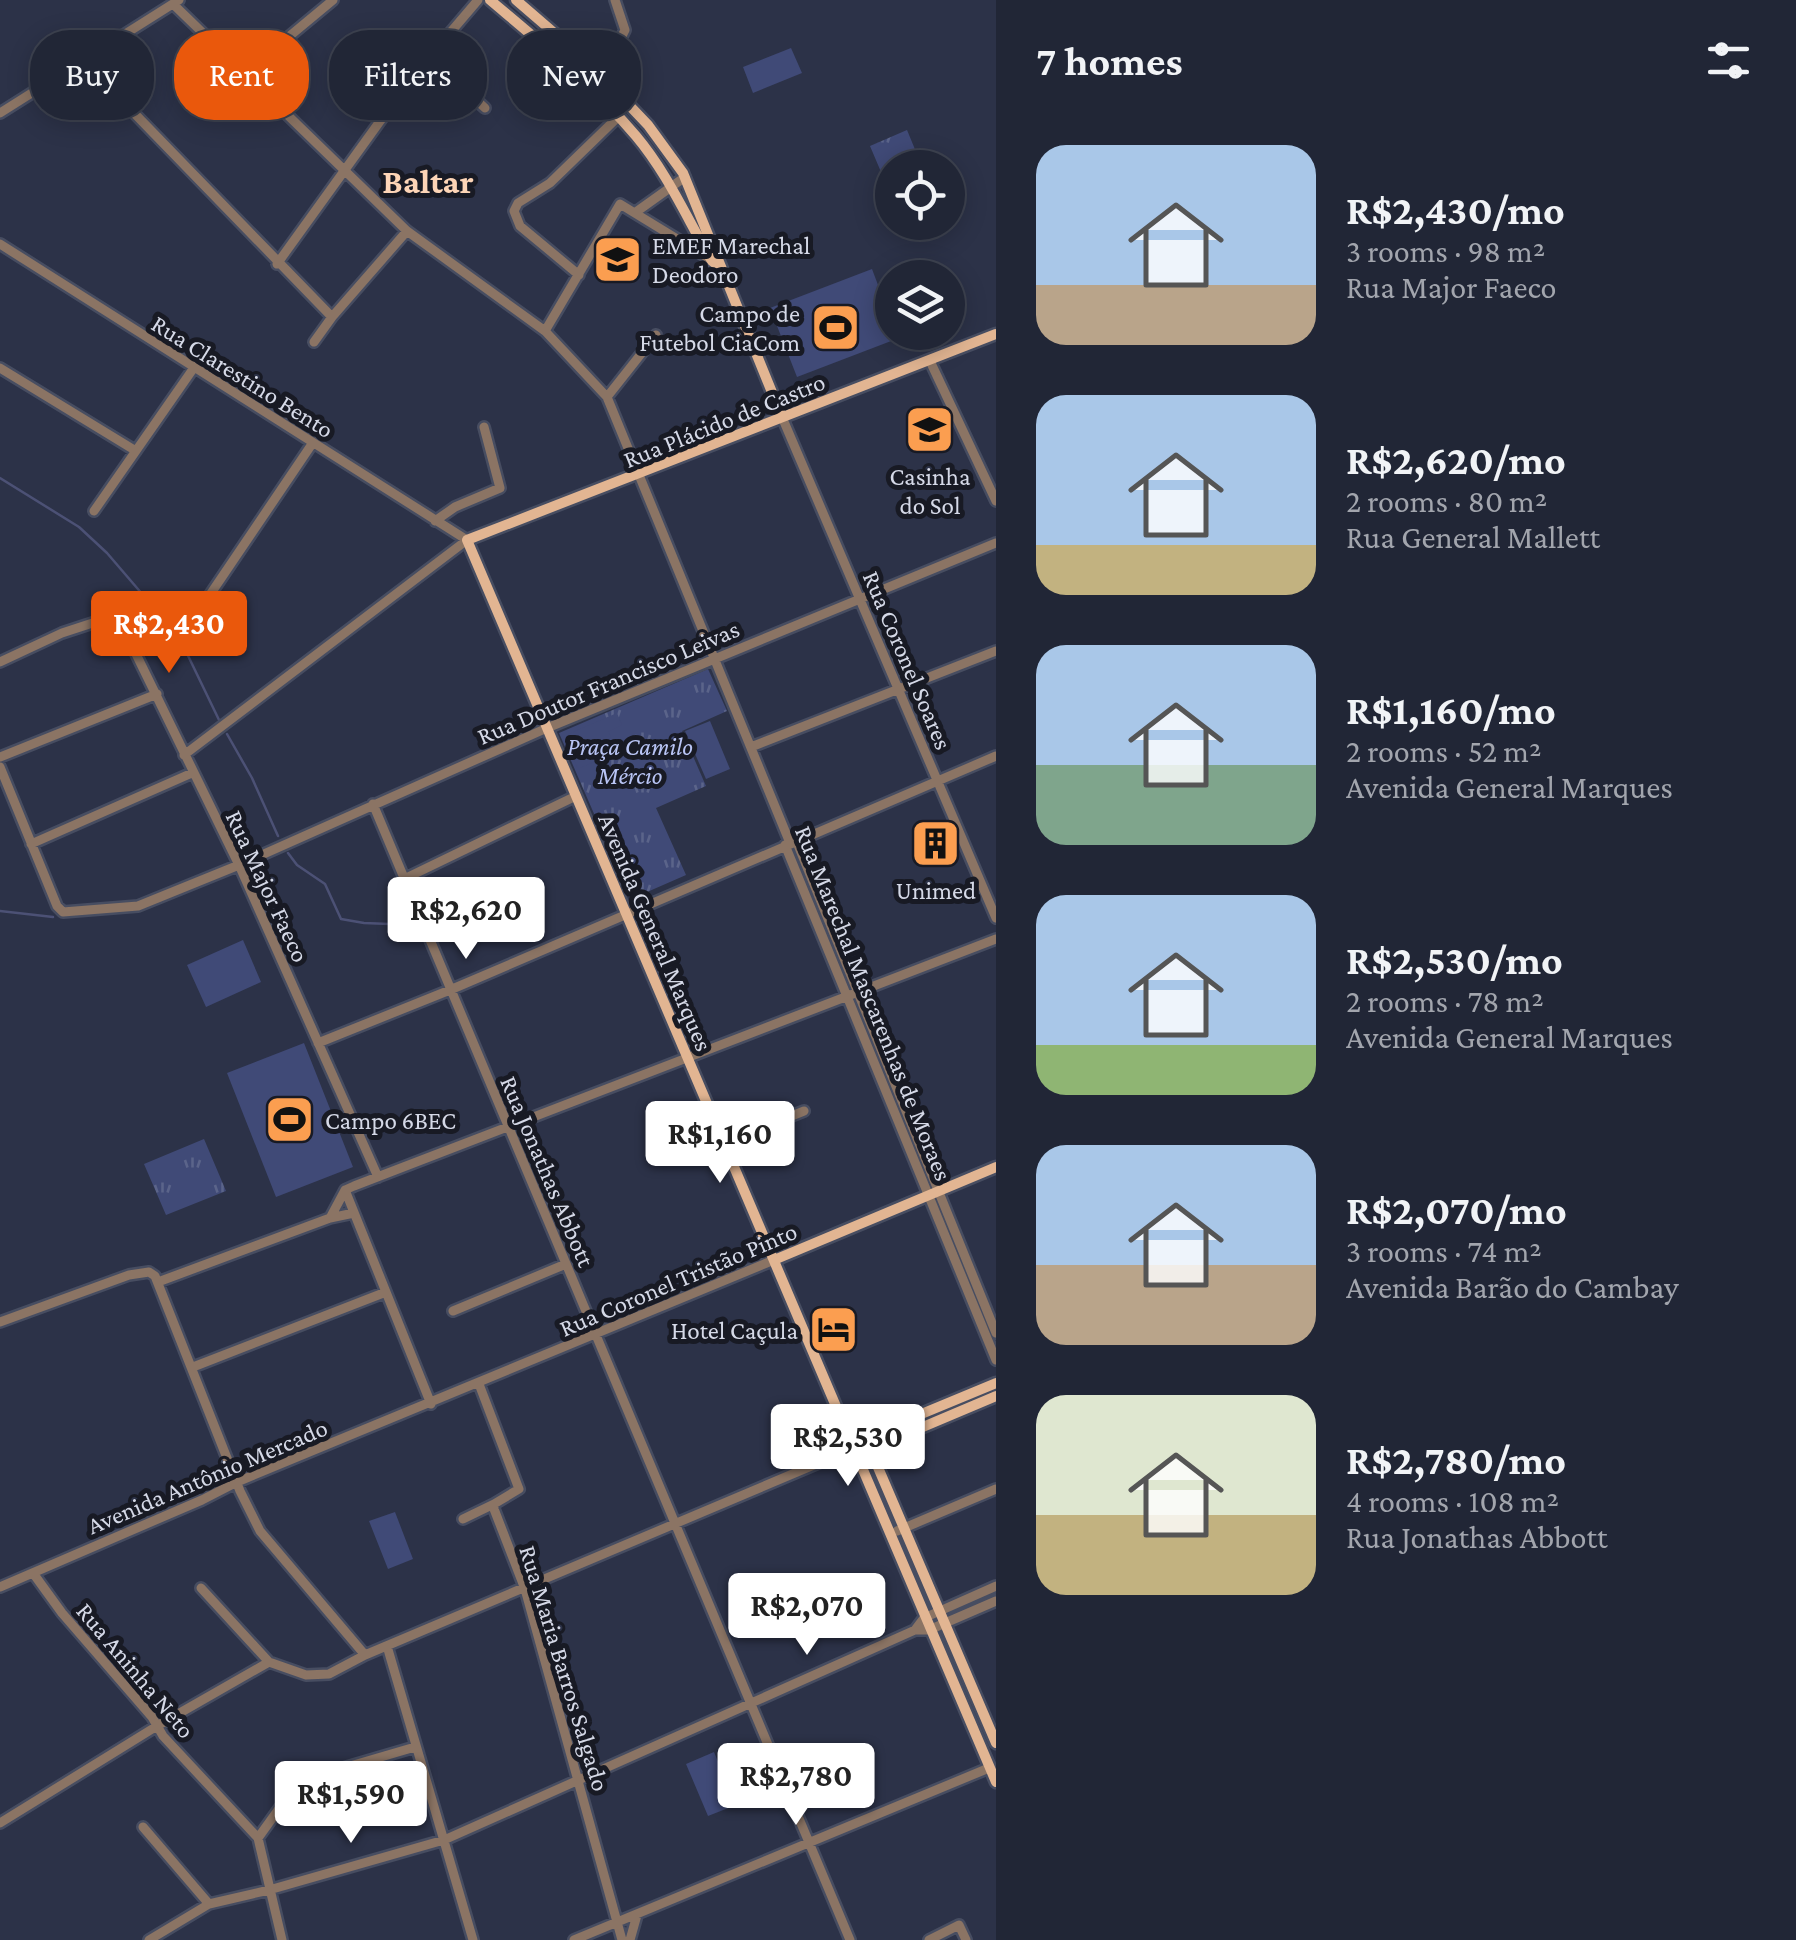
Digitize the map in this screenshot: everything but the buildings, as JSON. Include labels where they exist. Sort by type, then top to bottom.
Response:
[{"type":"main road","points":[[490,0],[525,30]]},
{"type":"main road","points":[[516,0],[550,30]]},
{"type":"main road","points":[[641,118],[684,177],[782,418]]},
{"type":"main road","points":[[620,120],[671,185],[717,262]]},
{"type":"main road","name":"Rua Plácido de Castro","points":[[466,540],[996,334]]},
{"type":"main road","name":"Avenida General Marques","points":[[466,540],[929,1630],[994,1766],[996,1782]]},
{"type":"main road","name":"Rua Coronel Tristão Pinto","points":[[774,1260],[996,1166]]},
{"type":"main road","points":[[851,1444],[996,1383]]},
{"type":"main road","points":[[856,1456],[996,1396]]},
{"type":"main road","points":[[865,1437],[996,1743]]},
{"type":"main road","points":[[958,1697],[974,1690]]},
{"type":"street","points":[[298,30],[334,0]]},
{"type":"street","points":[[453,30],[478,0]]},
{"type":"street","points":[[615,0],[624,30]]},
{"type":"street","points":[[131,30],[176,2],[202,30]]},
{"type":"street","points":[[0,112],[30,93]]},
{"type":"street","points":[[141,120],[332,317]]},
{"type":"street","points":[[293,120],[407,231],[546,331],[607,398],[656,335]]},
{"type":"street","points":[[277,264],[383,120]]},
{"type":"street","points":[[578,274],[520,226],[514,211],[518,203],[550,184],[615,120]]},
{"type":"street","points":[[636,212],[684,177]]},
{"type":"street","points":[[546,331],[620,204],[717,262]]},
{"type":"street","points":[[314,342],[407,231]]},
{"type":"street","points":[[0,259],[4,246]]},
{"type":"street","name":"Rua Clarestino Bento","points":[[4,246],[466,540]]},
{"type":"street","points":[[930,361],[996,500]]},
{"type":"street","points":[[0,368],[136,451]]},
{"type":"street","points":[[94,511],[193,369]]},
{"type":"street","name":"Rua Marechal Mascarenhas de Moraes","points":[[607,398],[934,1193],[996,1333]]},
{"type":"street","name":"Rua Coronel Soares","points":[[782,418],[996,918]]},
{"type":"street","points":[[435,521],[455,506],[500,488],[484,427]]},
{"type":"street","points":[[201,608],[312,444]]},
{"type":"street","points":[[184,755],[466,540]]},
{"type":"street","name":"Rua Doutor Francisco Leivas","points":[[31,844],[57,906],[64,912],[138,906],[548,728],[996,543]]},
{"type":"street","name":"Rua Major Faeco","points":[[0,662],[62,633],[117,615],[238,865],[378,1177]]},
{"type":"street","points":[[751,747],[996,652]]},
{"type":"street","points":[[0,758],[157,694]]},
{"type":"street","points":[[318,1043],[996,756]]},
{"type":"street","points":[[0,767],[31,844],[192,773]]},
{"type":"street","points":[[404,878],[576,796]]},
{"type":"street","name":"Rua Jonathas Abbott","points":[[373,804],[850,1940]]},
{"type":"street","points":[[330,1218],[345,1190],[996,939]]},
{"type":"street","points":[[724,1142],[804,1111]]},
{"type":"street","points":[[345,1190],[431,1404]]},
{"type":"street","name":"Rua Marechal Mascarenhas de Moraes","points":[[934,1193],[996,1360]]},
{"type":"street","points":[[158,1282],[330,1218],[354,1213]]},
{"type":"street","name":"Rua Coronel Tristão Pinto","points":[[431,1404],[774,1260]]},
{"type":"street","points":[[452,1311],[566,1264]]},
{"type":"street","points":[[0,1322],[129,1275],[149,1272],[158,1282],[260,1532],[366,1655]]},
{"type":"street","points":[[193,1366],[386,1292]]},
{"type":"street","points":[[464,1519],[520,1489],[479,1384]]},
{"type":"street","name":"Avenida Antônio Mercado","points":[[0,1588],[237,1482],[431,1404]]},
{"type":"street","points":[[201,1588],[268,1662],[306,1676],[329,1674],[386,1646],[842,1453],[851,1444]]},
{"type":"street","points":[[842,1453],[856,1456]]},
{"type":"street","points":[[888,1534],[996,1489]]},
{"type":"street","name":"Rua Maria Barros Salgado","points":[[494,1504],[525,1589],[622,1940]]},
{"type":"street","name":"Rua Aninha Neto","points":[[33,1573],[157,1726],[258,1838]]},
{"type":"street","points":[[915,1630],[924,1618],[996,1586]]},
{"type":"street","points":[[150,1940],[209,1904],[444,1840],[915,1630],[929,1630],[996,1601]]},
{"type":"street","points":[[386,1646],[472,1940]]},
{"type":"street","points":[[1,1821],[268,1662]]},
{"type":"street","points":[[282,1940],[258,1838],[299,1781],[415,1747]]},
{"type":"street","points":[[574,1940],[994,1766]]},
{"type":"street","points":[[143,1827],[209,1904]]},
{"type":"street","points":[[630,1940],[637,1915]]},
{"type":"street","points":[[928,1940],[959,1924],[966,1940]]},
{"type":"green space","points":[[791,48],[802,73],[753,93],[743,67]]},
{"type":"green space","points":[[907,130],[915,150],[875,150],[875,158],[870,146]]},
{"type":"green space","name":"Campo de Futebol CiaCom","points":[[872,269],[875,347],[797,377],[770,308]]},
{"type":"green space","name":"Praça Camilo Mércio","points":[[708,669],[727,711],[682,731],[706,786],[656,808],[686,875],[631,899],[559,733]]},
{"type":"green space","points":[[617,713],[622,725],[608,732],[611,736],[598,760],[578,769],[564,736]]},
{"type":"green space","points":[[710,721],[730,769],[706,779],[685,731]]},
{"type":"green space","points":[[243,940],[261,982],[206,1007],[187,965]]},
{"type":"green space","name":"Campo 6BEC","points":[[304,1043],[353,1167],[276,1197],[227,1073]]},
{"type":"green space","points":[[204,1139],[226,1191],[166,1215],[144,1164]]},
{"type":"green space","points":[[395,1512],[413,1559],[388,1569],[369,1521]]},
{"type":"green space","points":[[714,1752],[736,1805],[708,1816],[686,1764]]},
{"type":"waterway","points":[[0,478],[79,527],[107,553],[179,637],[220,722]]},
{"type":"waterway","points":[[227,734],[278,836]]},
{"type":"waterway","points":[[288,853],[297,865],[325,884],[341,919],[415,925]]},
{"type":"waterway","points":[[0,911],[53,917]]},
{"type":"place","name":"EMEF Marechal Deodoro","points":[[617,259]]},
{"type":"place","name":"Campo de Futebol CiaCom","points":[[835,327]]},
{"type":"place","name":"Casinha do Sol","points":[[930,430]]},
{"type":"place","name":"Unimed","points":[[936,844]]},
{"type":"place","name":"Campo 6BEC","points":[[290,1120]]},
{"type":"place","name":"Hotel Caçula","points":[[833,1330]]},
{"type":"district","name":"Baltar","points":[[428,181]]}]
